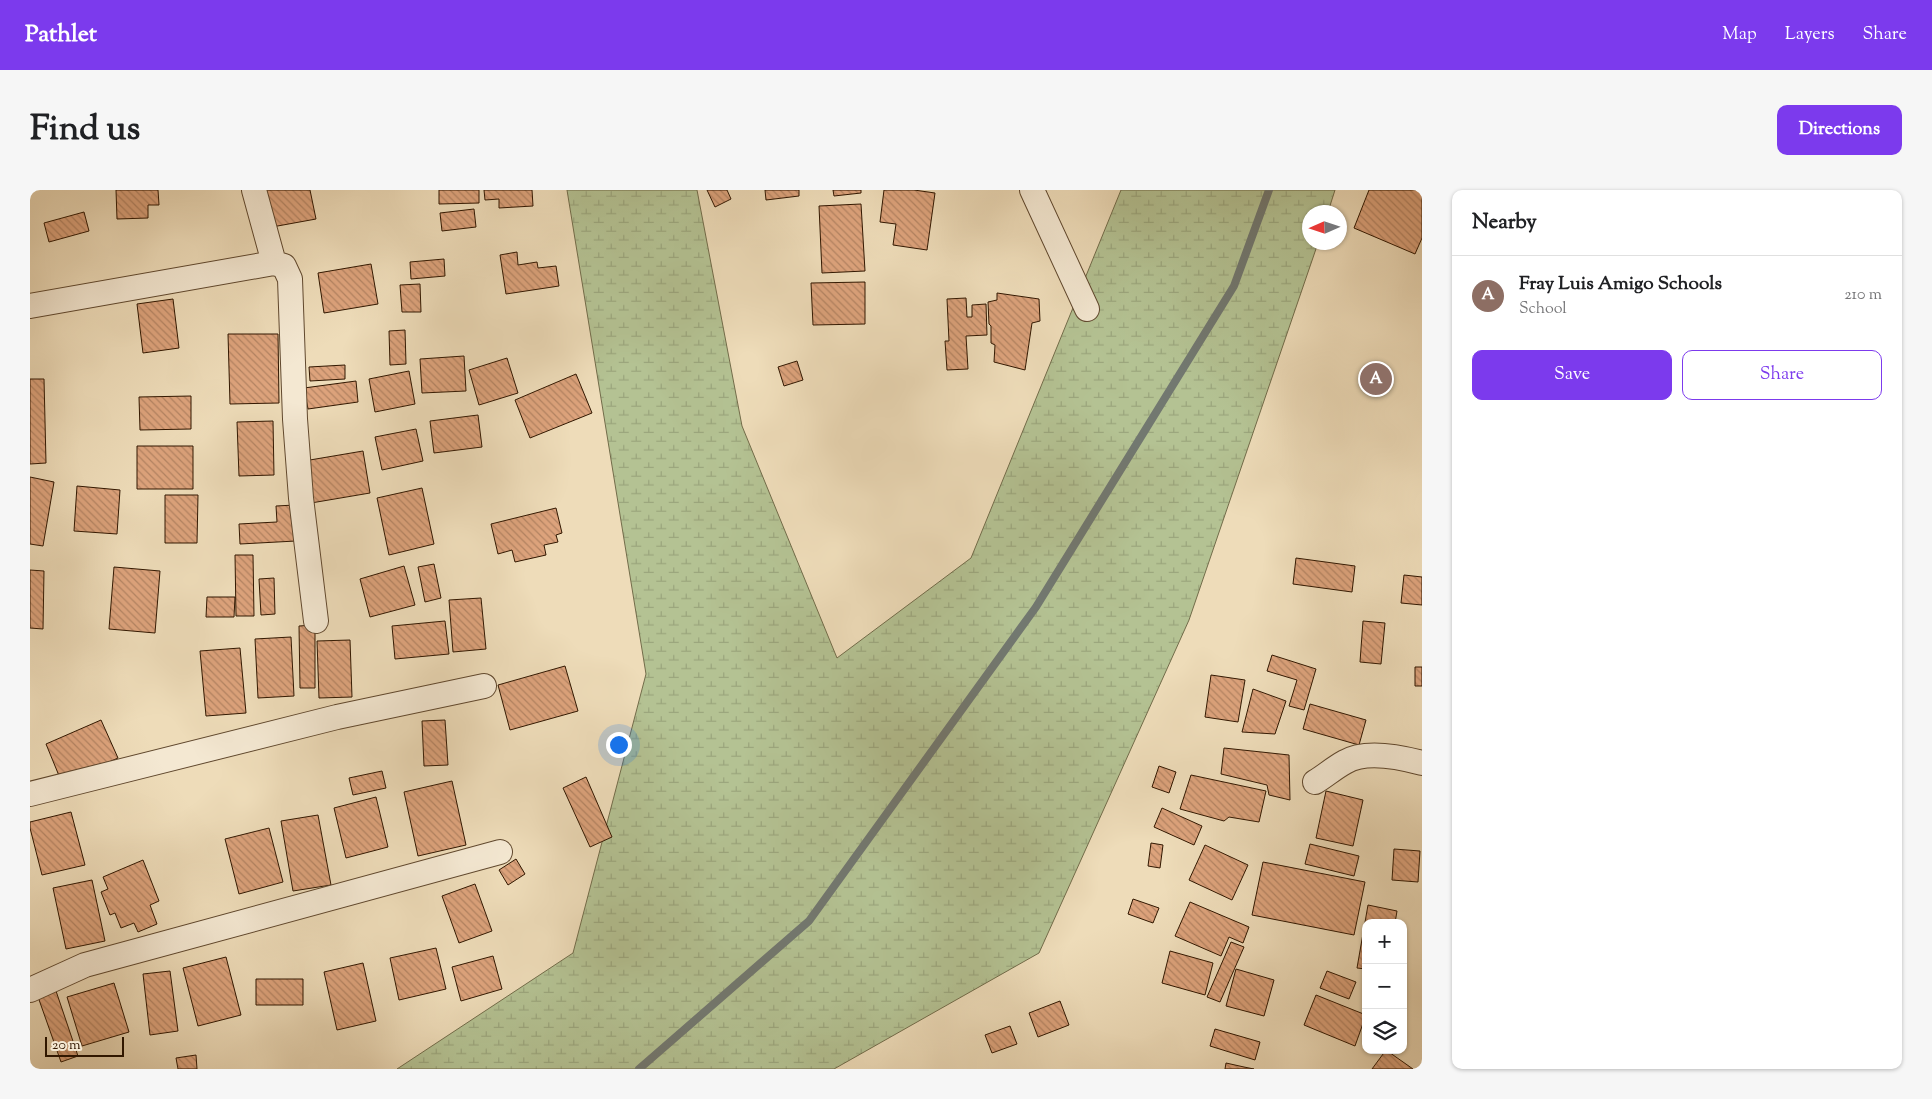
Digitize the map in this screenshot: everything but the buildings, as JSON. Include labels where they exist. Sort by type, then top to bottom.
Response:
[{"type":"street","points":[[254,190],[274,263]]},
{"type":"street","points":[[1032,190],[1087,309]]},
{"type":"street","points":[[30,306],[274,263],[284,266],[290,279],[299,478],[316,621]]},
{"type":"street","points":[[30,794],[337,717],[484,686]]},
{"type":"street","points":[[1315,782],[1346,761],[1375,755],[1405,758],[1422,763]]},
{"type":"street","points":[[30,990],[85,965],[500,852]]},
{"type":"green space","points":[[567,190],[697,190],[742,426],[837,658],[971,558],[1121,190],[1335,190],[1330,205],[1302,205],[1302,250],[1316,250],[1189,620],[1039,953],[834,1069],[397,1069],[573,953],[646,674]]},
{"type":"waterway","points":[[639,1069],[809,921],[1036,607],[1234,286],[1269,190]]},
{"type":"place","name":"Fray Luis Amigo Schools","points":[[1376,379]]}]
